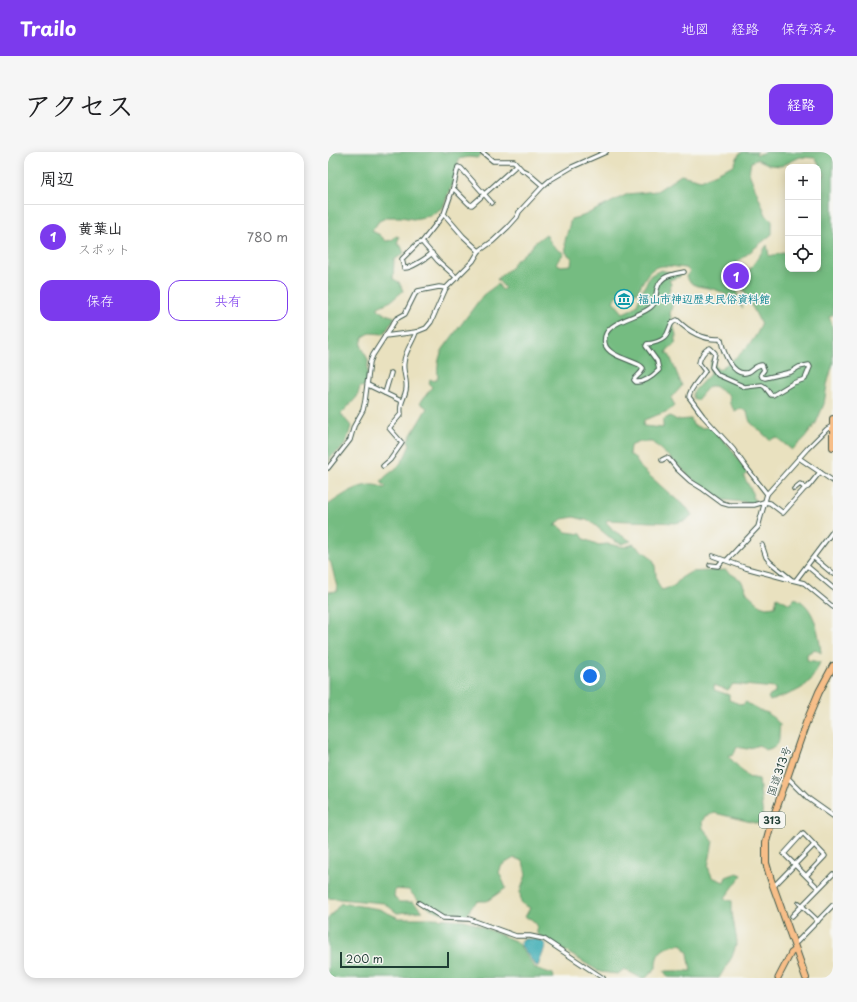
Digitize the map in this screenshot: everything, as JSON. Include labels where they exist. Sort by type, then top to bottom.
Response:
[{"type":"highway","points":[[833,419],[833,447]]},
{"type":"highway","name":"国道313号","points":[[806,978],[773,887],[766,863],[766,842],[787,777],[813,705],[833,666]]},
{"type":"main road","points":[[778,978],[794,947]]},
{"type":"street","points":[[482,152],[493,161],[501,162],[511,160],[543,186]]},
{"type":"street","points":[[386,336],[416,332],[428,326],[446,288],[473,261],[479,251],[493,241],[508,227],[517,217],[519,212],[543,186],[572,167],[606,152]]},
{"type":"street","points":[[453,188],[469,204],[472,205],[517,165]]},
{"type":"street","points":[[432,253],[422,261],[408,268],[404,268],[402,259],[417,244],[422,242],[444,214],[458,168],[461,168],[492,203]]},
{"type":"street","points":[[444,214],[463,236],[479,251]]},
{"type":"street","points":[[422,242],[438,261],[457,278]]},
{"type":"street","points":[[684,272],[667,275],[657,286],[656,300],[652,306],[647,311],[618,322],[606,336],[605,344],[608,350],[613,354],[643,368],[642,372],[634,380],[636,382],[649,379],[660,370],[657,362],[646,346],[647,344],[658,343],[665,339],[672,323],[677,320],[684,327],[702,338],[722,340],[724,353],[736,370],[748,372],[758,365],[762,365],[764,370],[761,374],[762,377],[765,378],[791,372],[799,367],[809,365],[810,367],[805,379],[793,383],[774,395],[770,395],[766,387],[762,385],[749,388],[718,376],[712,367],[715,353],[710,348],[703,353],[699,363],[705,371],[700,380],[690,391],[689,397],[703,416],[733,449],[767,494]]},
{"type":"street","points":[[328,468],[350,440],[354,426],[363,410],[368,385],[370,362],[373,355],[398,317],[405,314],[418,291],[428,288],[446,288]]},
{"type":"street","points":[[383,466],[390,460],[402,443],[389,428],[400,414],[401,401],[406,391],[407,380],[404,372],[404,360],[416,332]]},
{"type":"street","points":[[385,393],[390,373]]},
{"type":"street","points":[[368,385],[401,401]]},
{"type":"street","points":[[710,565],[718,566],[758,527],[767,494],[799,458],[822,434],[832,426]]},
{"type":"street","points":[[662,460],[666,458],[669,459],[690,482],[705,490],[717,501],[729,505],[754,505],[764,502],[770,503],[783,513],[820,472]]},
{"type":"street","points":[[799,458],[833,481]]},
{"type":"street","points":[[794,489],[800,484],[805,488]]},
{"type":"street","points":[[794,580],[814,558],[833,531]]},
{"type":"street","points":[[762,545],[766,557],[794,580]]},
{"type":"street","points":[[713,556],[768,575],[804,583],[833,607]]},
{"type":"street","points":[[814,558],[833,574]]},
{"type":"street","points":[[807,566],[833,588]]},
{"type":"street","points":[[829,604],[833,599]]},
{"type":"street","points":[[787,777],[809,799],[833,816]]},
{"type":"street","points":[[806,876],[825,856],[803,833],[784,854],[794,865],[818,888]]},
{"type":"street","points":[[773,887],[814,845]]},
{"type":"street","points":[[792,916],[800,904],[833,874]]},
{"type":"street","points":[[419,903],[443,918],[469,919],[516,936],[530,936],[544,939],[603,978]]},
{"type":"street","points":[[800,904],[818,921]]},
{"type":"street","points":[[794,947],[797,942],[833,905]]},
{"type":"green space","points":[[328,152],[480,152],[482,154],[477,158],[469,157],[458,159],[458,165],[443,207],[430,216],[413,219],[388,217],[379,221],[372,231],[380,235],[386,241],[392,240],[396,236],[399,237],[397,244],[401,246],[404,253],[394,260],[393,279],[399,282],[403,291],[391,301],[378,307],[378,309],[385,314],[395,317],[384,334],[370,333],[363,337],[361,345],[368,360],[367,386],[360,387],[357,397],[341,414],[351,426],[345,444],[340,450],[331,456],[328,464]]},
{"type":"green space","points":[[743,152],[758,152],[756,153],[757,155],[765,152],[833,152],[833,315],[829,317],[832,325],[833,363],[824,404],[816,423],[804,439],[792,450],[776,437],[770,440],[750,422],[747,412],[740,408],[735,411],[730,404],[729,396],[714,386],[709,386],[696,401],[693,397],[693,392],[711,373],[711,359],[718,370],[744,350],[758,331],[761,324],[740,283],[767,245],[769,256],[785,253],[785,272],[821,272],[821,177],[825,175],[821,168],[821,164],[819,164],[815,158],[800,157],[781,166],[770,165],[757,159],[751,162],[749,173],[766,215],[772,221],[772,234],[724,273],[737,284],[738,297],[743,308],[729,297],[715,289],[692,283],[686,276],[690,272],[686,268],[667,266],[660,266],[651,271],[646,276],[637,293],[624,292],[613,301],[623,313],[632,309],[637,304],[651,275],[661,270],[681,275],[669,280],[671,284],[668,294],[673,302],[670,314],[676,335],[675,344],[668,349],[666,353],[669,354],[682,386],[671,398],[675,406],[668,411],[644,420],[643,426],[663,428],[663,420],[670,416],[677,420],[691,419],[693,425],[702,428],[711,427],[730,447],[747,472],[744,477],[753,493],[752,498],[755,499],[754,503],[723,500],[691,478],[652,442],[640,442],[630,446],[629,454],[634,457],[641,468],[687,508],[692,515],[687,520],[676,523],[607,520],[606,522],[614,531],[631,541],[622,544],[614,541],[590,521],[574,517],[562,519],[554,526],[558,525],[566,532],[581,534],[584,539],[599,545],[607,544],[625,547],[633,544],[653,560],[659,587],[662,590],[674,586],[681,578],[691,572],[725,570],[741,580],[747,593],[760,605],[766,607],[775,606],[777,597],[790,604],[795,598],[807,607],[815,621],[821,653],[815,649],[807,654],[807,660],[820,662],[816,672],[801,689],[770,701],[768,697],[775,693],[775,688],[733,684],[728,690],[714,685],[714,690],[729,695],[729,700],[742,705],[746,702],[758,710],[768,713],[780,724],[779,737],[775,746],[765,750],[759,745],[747,749],[737,747],[734,754],[728,756],[748,777],[759,779],[763,818],[759,824],[715,813],[705,816],[702,822],[703,828],[713,841],[708,867],[712,877],[724,882],[726,877],[737,873],[742,875],[724,899],[732,901],[732,913],[737,942],[732,957],[719,978],[668,977],[664,971],[691,971],[688,953],[682,944],[671,946],[663,950],[657,957],[656,968],[647,977],[641,978],[624,969],[618,974],[600,972],[537,934],[537,925],[531,919],[525,917],[530,908],[521,903],[520,892],[526,875],[523,861],[514,858],[502,865],[499,872],[506,888],[487,901],[478,901],[471,907],[467,916],[450,914],[428,907],[421,903],[409,890],[395,889],[394,897],[399,902],[413,902],[423,911],[397,913],[384,903],[328,898],[328,592],[338,591],[331,563],[328,559],[328,505],[354,489],[362,486],[377,485],[384,488],[386,487],[381,482],[398,466],[406,455],[410,445],[408,440],[427,408],[420,403],[432,387],[429,384],[430,379],[434,381],[438,378],[438,363],[443,349],[483,295],[498,284],[502,290],[505,288],[497,279],[513,266],[512,264],[533,246],[533,244],[546,234],[553,245],[564,253],[556,263],[561,266],[571,265],[572,258],[566,253],[565,241],[571,219],[583,216],[628,194],[657,191],[681,175],[701,180],[734,165],[739,154]]},
{"type":"green space","points":[[341,903],[379,909],[399,918],[464,920],[473,923],[515,941],[535,968],[553,974],[554,978],[328,978],[328,919]]},
{"type":"water","points":[[524,939],[539,940],[546,945],[538,966],[535,965],[520,944]]},
{"type":"place","name":"黄葉山","points":[[736,276]]},
{"type":"place","name":"福山市神辺歴史民俗資料館","points":[[624,299]]}]
